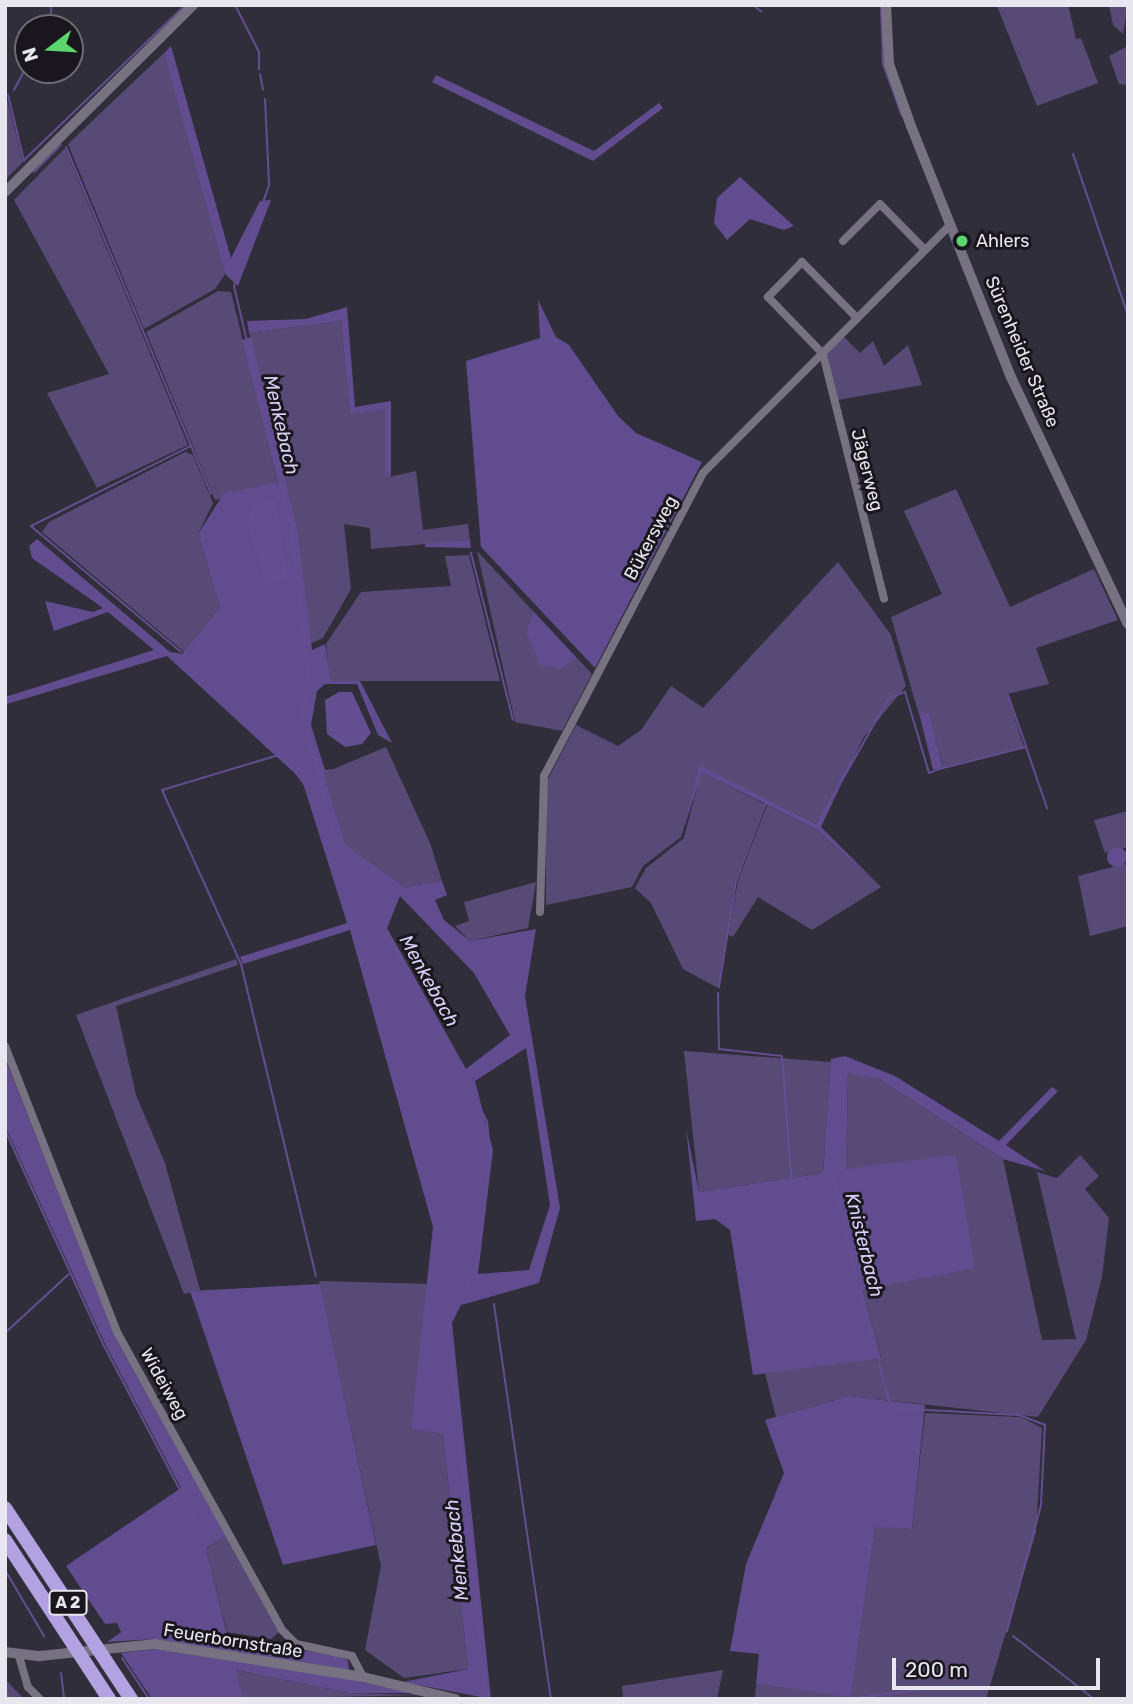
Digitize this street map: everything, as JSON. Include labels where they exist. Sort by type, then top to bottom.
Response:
[{"type":"highway","name":"A 2","points":[[5,1508],[131,1699]]},
{"type":"highway","name":"A 2","points":[[5,1540],[109,1699]]},
{"type":"main road","points":[[5,192],[193,5]]},
{"type":"main road","name":"Sürenheider Straße","points":[[886,5],[892,77],[1011,377],[1128,624]]},
{"type":"street","points":[[843,241],[880,204],[924,249]]},
{"type":"street","name":"Bükersweg","points":[[540,912],[541,789],[548,767],[703,473],[820,351],[950,225]]},
{"type":"street","points":[[820,351],[770,294],[802,262],[855,316]]},
{"type":"street","name":"Jägerweg","points":[[820,351],[884,598]]},
{"type":"street","name":"Wideiweg","points":[[5,1046],[118,1334],[282,1630],[296,1644],[352,1656],[363,1677]]},
{"type":"street","name":"Feuerbornstraße","points":[[5,1652],[19,1656],[52,1655],[155,1644],[363,1677],[455,1699]]},
{"type":"street","points":[[19,1656],[28,1687],[40,1699]]},
{"type":"shaded area","points":[[1068,5],[1076,39],[1081,38],[1098,83],[1037,106],[997,6]]},
{"type":"shaded area","points":[[1109,5],[1128,5],[1123,34],[1113,25]]},
{"type":"shaded area","points":[[171,46],[231,258],[260,201],[271,200],[238,286],[226,275],[164,53]]},
{"type":"shaded area","points":[[1128,46],[1128,85],[1119,84],[1109,56]]},
{"type":"shaded area","points":[[164,53],[228,270],[215,289],[144,329],[68,144]]},
{"type":"shaded area","points":[[436,75],[594,151],[659,103],[663,108],[593,161],[432,82]]},
{"type":"shaded area","points":[[5,96],[23,162],[5,180]]},
{"type":"shaded area","points":[[65,148],[188,445],[97,488],[47,393],[109,374],[14,200]]},
{"type":"shaded area","points":[[740,177],[794,226],[784,230],[750,219],[727,240],[714,223],[717,198]]},
{"type":"shaded area","points":[[218,291],[231,292],[278,484],[215,500],[146,332]]},
{"type":"shaded area","points":[[538,300],[556,337],[569,345],[618,416],[636,433],[702,462],[595,668],[481,547],[466,361],[540,338]]},
{"type":"shaded area","points":[[347,307],[355,407],[391,401],[391,476],[385,478],[385,409],[350,414],[341,321],[249,333],[247,321],[306,319]]},
{"type":"shaded area","points":[[341,321],[350,413],[385,408],[385,478],[416,471],[423,530],[468,524],[470,540],[371,549],[370,528],[344,524],[351,589],[323,638],[310,644],[298,531],[249,333]]},
{"type":"shaded area","points":[[841,334],[860,353],[873,341],[884,366],[908,345],[922,385],[838,400],[826,348]]},
{"type":"shaded area","points":[[251,337],[298,531],[312,650],[325,644],[331,681],[360,681],[392,743],[378,735],[357,684],[325,684],[317,691],[311,725],[325,770],[335,769],[324,773],[346,846],[405,887],[442,881],[447,895],[435,900],[444,920],[470,941],[536,929],[525,996],[560,1208],[539,1283],[461,1305],[452,1323],[491,1699],[403,1682],[468,1669],[443,1434],[411,1429],[433,1227],[350,930],[243,964],[240,957],[347,923],[302,780],[167,656],[7,704],[5,697],[154,650],[108,612],[54,631],[45,601],[93,612],[103,608],[32,558],[29,546],[37,539],[170,652],[182,654],[220,607],[198,534],[224,493],[278,483],[242,340]],"holes":[[[400,896],[474,973],[510,1035],[466,1069],[387,928]],[[526,1048],[550,1205],[529,1270],[478,1274],[493,1150],[475,1081]]]},
{"type":"shaded area","points":[[185,452],[193,455],[213,503],[198,534],[220,607],[184,652],[42,532],[49,522]]},
{"type":"shaded area","points":[[956,489],[1010,607],[1094,569],[1118,620],[1036,648],[1049,684],[1007,694],[1024,747],[943,767],[929,713],[919,715],[891,617],[942,594],[904,511]]},
{"type":"shaded area","points":[[270,499],[276,501],[288,580],[265,586],[248,524],[250,507]]},
{"type":"shaded area","points":[[470,540],[471,548],[425,547],[425,543]]},
{"type":"shaded area","points":[[477,551],[533,611],[526,631],[567,663],[577,658],[592,674],[562,731],[515,722]]},
{"type":"shaded area","points":[[469,555],[500,681],[330,681],[326,644],[361,592],[451,586],[445,556]]},
{"type":"shaded area","points":[[838,562],[891,635],[906,686],[864,737],[816,824],[699,766],[681,837],[643,866],[632,887],[546,905],[546,783],[576,725],[618,746],[641,730],[671,686],[703,708]]},
{"type":"shaded area","points":[[533,611],[577,658],[561,669],[540,665],[526,631]]},
{"type":"shaded area","points":[[339,692],[352,692],[371,733],[362,744],[345,747],[327,734],[325,700]]},
{"type":"shaded area","points":[[929,712],[943,767],[933,770],[919,714]]},
{"type":"shaded area","points":[[864,736],[821,827],[881,887],[817,830],[702,772],[681,837],[699,765],[816,824]]},
{"type":"shaded area","points":[[386,747],[430,843],[442,881],[405,887],[346,847],[324,773]]},
{"type":"shaded area","points":[[701,771],[764,804],[735,881],[718,988],[683,969],[651,903],[635,888],[646,868],[684,838]]},
{"type":"shaded area","points":[[767,805],[817,830],[881,887],[812,930],[758,897],[733,937],[728,935],[738,880]]},
{"type":"shaded area","points":[[1128,811],[1128,847],[1105,853],[1094,820]]},
{"type":"shaded area","points":[[1113,847],[1121,847],[1127,857],[1121,867],[1113,867],[1107,861],[1107,853]]},
{"type":"shaded area","points":[[1128,863],[1128,926],[1090,936],[1078,876]]},
{"type":"shaded area","points":[[536,882],[528,928],[470,941],[455,926],[469,921],[464,902]]},
{"type":"shaded area","points":[[236,959],[238,965],[116,1006],[136,1095],[165,1163],[200,1290],[184,1294],[76,1015]]},
{"type":"shaded area","points":[[684,1051],[831,1062],[823,1173],[699,1192]]},
{"type":"shaded area","points":[[845,1056],[895,1076],[999,1141],[1052,1087],[1058,1091],[1006,1145],[1045,1171],[1003,1159],[879,1079],[848,1073],[846,1169],[956,1155],[975,1268],[863,1290],[881,1358],[753,1375],[730,1230],[715,1219],[696,1221],[686,1128],[699,1192],[823,1173],[831,1059]]},
{"type":"shaded area","points":[[5,1058],[116,1339],[226,1536],[206,1548],[228,1638],[337,1656],[348,1660],[349,1670],[155,1639],[107,1642],[121,1632],[117,1623],[105,1624],[66,1566],[181,1488],[105,1344],[5,1126]]},
{"type":"shaded area","points":[[848,1072],[879,1079],[1003,1159],[1042,1340],[1076,1339],[1037,1172],[1057,1178],[1080,1155],[1099,1176],[1085,1189],[1109,1218],[1102,1277],[1086,1340],[1038,1417],[849,1396],[776,1417],[765,1373],[881,1357],[863,1290],[846,1170]]},
{"type":"shaded area","points":[[319,1281],[431,1284],[411,1428],[443,1434],[468,1669],[404,1678],[365,1650],[381,1566]]},
{"type":"shaded area","points":[[320,1284],[376,1545],[283,1565],[190,1291]]},
{"type":"shaded area","points":[[849,1396],[925,1405],[912,1529],[875,1527],[851,1697],[756,1684],[759,1654],[730,1651],[746,1564],[784,1473],[765,1420]]},
{"type":"shaded area","points":[[925,1413],[1021,1417],[1042,1428],[1036,1532],[986,1699],[755,1699],[756,1684],[851,1696],[875,1526],[912,1529]]},
{"type":"shaded area","points":[[226,1536],[279,1632],[271,1639],[227,1632],[206,1548]]},
{"type":"shaded area","points":[[155,1649],[348,1679],[412,1693],[349,1693],[236,1670],[243,1699],[152,1699],[121,1653]]},
{"type":"shaded area","points":[[235,1670],[349,1693],[425,1695],[243,1699]]},
{"type":"shaded area","points":[[723,1670],[717,1699],[623,1699],[622,1686]]},
{"type":"shaded area","points":[[5,1679],[24,1699],[5,1699]]},
{"type":"waterway","points":[[51,14],[52,5]]},
{"type":"waterway","points":[[24,160],[185,5]]},
{"type":"waterway","name":"Menkebach","points":[[235,5],[259,52],[259,69]]},
{"type":"waterway","points":[[753,5],[762,12]]},
{"type":"waterway","points":[[881,5],[883,64],[902,116]]},
{"type":"waterway","name":"Menkebach","points":[[260,74],[263,90]]},
{"type":"waterway","points":[[14,90],[17,84]]},
{"type":"waterway","points":[[8,95],[24,161]]},
{"type":"waterway","name":"Menkebach","points":[[265,99],[269,185],[234,286],[292,533],[310,691],[301,710],[335,836],[396,891],[384,929],[487,1121],[490,1151],[478,1263],[448,1326],[486,1699]]},
{"type":"waterway","points":[[34,172],[61,145]]},
{"type":"waterway","points":[[66,147],[211,494]]},
{"type":"waterway","points":[[1073,154],[1128,316]]},
{"type":"waterway","points":[[181,652],[31,526],[191,446]]},
{"type":"waterway","points":[[471,553],[513,720]]},
{"type":"waterway","points":[[213,687],[282,754],[308,789]]},
{"type":"waterway","points":[[719,987],[736,881],[766,802],[816,826],[889,698],[905,692],[929,773],[939,769]]},
{"type":"waterway","points":[[1008,695],[1026,746]]},
{"type":"waterway","points":[[939,769],[1026,747],[1047,808]]},
{"type":"waterway","points":[[282,754],[162,790],[241,964],[316,1276]]},
{"type":"waterway","name":"Knisterbach","points":[[718,993],[719,1049],[782,1056],[792,1185],[833,1178],[876,1357]]},
{"type":"waterway","points":[[5,1130],[103,1344],[200,1528]]},
{"type":"waterway","points":[[5,1333],[69,1274]]},
{"type":"waterway","points":[[494,1304],[551,1698]]},
{"type":"waterway","name":"Knisterbach","points":[[879,1364],[891,1408],[1019,1415],[1045,1425],[1041,1505],[1007,1631]]},
{"type":"waterway","points":[[5,1570],[44,1636]]},
{"type":"waterway","name":"Knisterbach","points":[[1013,1636],[1094,1699]]},
{"type":"waterway","points":[[122,1658],[149,1699]]},
{"type":"waterway","points":[[61,1673],[64,1699]]},
{"type":"waterway","points":[[847,1699],[949,1686]]},
{"type":"place","name":"Ahlers","points":[[962,241]]}]
